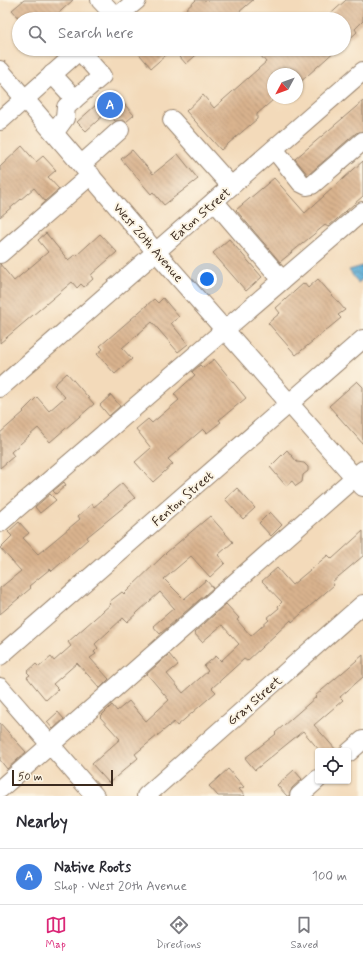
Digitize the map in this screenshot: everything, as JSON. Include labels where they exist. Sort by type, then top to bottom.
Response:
[{"type":"street","points":[[100,0],[110,12]]},
{"type":"street","points":[[122,12],[136,0]]},
{"type":"street","points":[[0,121],[73,56]]},
{"type":"street","points":[[55,132],[65,118],[66,107],[102,76],[85,56]]},
{"type":"street","name":"West 20th Avenue","points":[[0,70],[26,98],[156,252],[290,403],[360,478]]},
{"type":"street","name":"Eaton Street","points":[[0,388],[363,72]]},
{"type":"street","points":[[52,74],[75,99]]},
{"type":"street","points":[[172,120],[231,186]]},
{"type":"street","points":[[0,254],[86,169],[120,130]]},
{"type":"street","points":[[274,149],[301,182],[308,186],[312,185],[363,141]]},
{"type":"street","points":[[214,201],[282,280]]},
{"type":"street","points":[[0,523],[224,328],[363,211]]},
{"type":"street","name":"Fenton Street","points":[[0,656],[363,339]]},
{"type":"street","points":[[0,789],[360,478]]},
{"type":"street","name":"Gray Street","points":[[146,796],[363,604]]},
{"type":"street","points":[[0,687],[95,796]]},
{"type":"street","points":[[351,750],[363,740]]},
{"type":"street","points":[[299,796],[315,782]]},
{"type":"water","points":[[363,266],[363,279],[358,283],[349,270]]},
{"type":"building","points":[[24,0],[73,0],[60,12],[14,12],[12,10]]},
{"type":"building","points":[[196,0],[253,0],[239,12],[183,12]]},
{"type":"building","points":[[346,0],[363,0],[363,21],[355,29],[357,32],[351,38],[351,12],[333,12]]},
{"type":"building","points":[[141,56],[165,56],[151,68]]},
{"type":"building","points":[[179,56],[195,56],[186,64]]},
{"type":"building","points":[[261,56],[329,56],[303,80],[303,68],[267,68],[267,104],[268,104],[257,114],[257,119],[221,150],[186,111],[203,95],[214,108],[266,62]]},
{"type":"building","points":[[114,93],[134,115],[126,122],[123,120],[115,121],[107,112],[86,131],[77,122],[106,96],[108,98]]},
{"type":"building","points":[[363,101],[363,131],[356,133],[308,175],[295,159]]},
{"type":"building","points":[[22,146],[36,162],[43,156],[56,170],[48,177],[59,189],[45,201],[34,188],[0,217],[0,167]]},
{"type":"building","points":[[132,150],[153,174],[178,154],[198,179],[164,205],[153,192],[151,194],[121,159]]},
{"type":"building","points":[[363,161],[363,196],[328,227],[325,225],[280,262],[236,210],[274,178],[305,213]]},
{"type":"building","points":[[46,233],[68,260],[76,254],[77,255],[100,234],[117,252],[92,274],[91,276],[93,279],[84,287],[81,284],[77,288],[72,282],[0,343],[0,264],[14,281],[48,252],[38,240]]},
{"type":"building","points":[[229,239],[262,277],[246,291],[213,253]]},
{"type":"building","points":[[318,279],[345,310],[338,315],[341,318],[296,355],[268,323],[280,313],[276,308],[304,283],[308,288]]},
{"type":"building","points":[[163,298],[179,317],[171,323],[188,344],[178,352],[152,322],[122,348],[132,359],[115,374],[97,354],[103,349],[100,346],[154,299],[158,303]]},
{"type":"building","points":[[214,359],[246,398],[219,420],[221,422],[207,433],[203,429],[168,459],[173,464],[153,482],[135,462],[151,448],[136,429],[148,419],[152,423],[179,400],[174,394],[195,375],[192,372],[200,365],[203,368]]},
{"type":"building","points":[[67,373],[94,404],[50,442],[38,428],[11,452],[14,456],[0,468],[0,433],[24,412],[23,411],[37,397],[49,411],[65,397],[54,385]]},
{"type":"building","points":[[357,381],[363,387],[363,444],[329,406]]},
{"type":"building","points":[[111,395],[120,406],[109,416],[100,405]]},
{"type":"building","points":[[287,450],[297,462],[304,463],[308,467],[308,471],[303,475],[302,482],[296,486],[292,481],[286,486],[270,467]]},
{"type":"building","points":[[64,482],[66,485],[56,494],[53,491]]},
{"type":"building","points":[[122,483],[135,498],[87,537],[88,539],[52,571],[50,569],[29,586],[31,588],[0,614],[0,588],[21,571],[0,548],[12,536],[8,532],[19,522],[29,533],[23,538],[38,554],[80,519],[78,516],[92,504],[94,507]]},
{"type":"building","points":[[237,488],[255,508],[243,519],[225,499]]},
{"type":"building","points":[[50,494],[56,500],[40,513],[35,507]]},
{"type":"building","points":[[270,512],[282,525],[271,536],[259,523]]},
{"type":"building","points":[[210,516],[233,542],[218,555],[225,563],[210,577],[191,556],[164,579],[184,599],[206,580],[213,588],[160,634],[153,626],[174,608],[160,592],[127,622],[123,618],[95,644],[98,648],[94,652],[96,654],[90,658],[109,679],[100,688],[77,663],[53,684],[58,689],[46,700],[27,677],[30,675],[27,672],[36,664],[39,667],[51,657],[54,661],[71,646],[68,642],[111,604],[109,602],[122,592],[124,594],[167,552]]},
{"type":"building","points":[[363,531],[363,556],[332,582],[334,585],[292,622],[291,620],[247,661],[244,659],[212,688],[216,692],[177,726],[174,722],[135,754],[138,758],[109,783],[92,764],[120,739],[100,717],[112,705],[117,711],[129,701],[146,721],[169,700],[147,674],[169,654],[178,665],[167,674],[183,693],[208,671],[204,666],[216,656],[221,661],[239,644],[222,625],[202,642],[194,633],[226,604],[239,618],[237,620],[251,636],[269,620],[267,618],[279,608],[278,606],[282,602],[262,581],[277,568],[292,585],[328,555],[332,559]]},
{"type":"building","points":[[363,655],[363,677],[340,697],[343,700],[314,725],[334,748],[317,748],[303,731],[255,770],[245,758],[276,734],[275,733],[316,697],[315,696]]},
{"type":"building","points":[[58,712],[64,719],[53,729],[47,722]]},
{"type":"building","points":[[0,723],[26,752],[7,769],[0,760]]},
{"type":"building","points":[[228,769],[244,787],[239,789],[245,796],[218,796],[209,786]]},
{"type":"building","points":[[294,770],[302,779],[292,788],[289,796],[287,796],[277,785]]},
{"type":"place","name":"Native Roots","points":[[110,105]]}]
